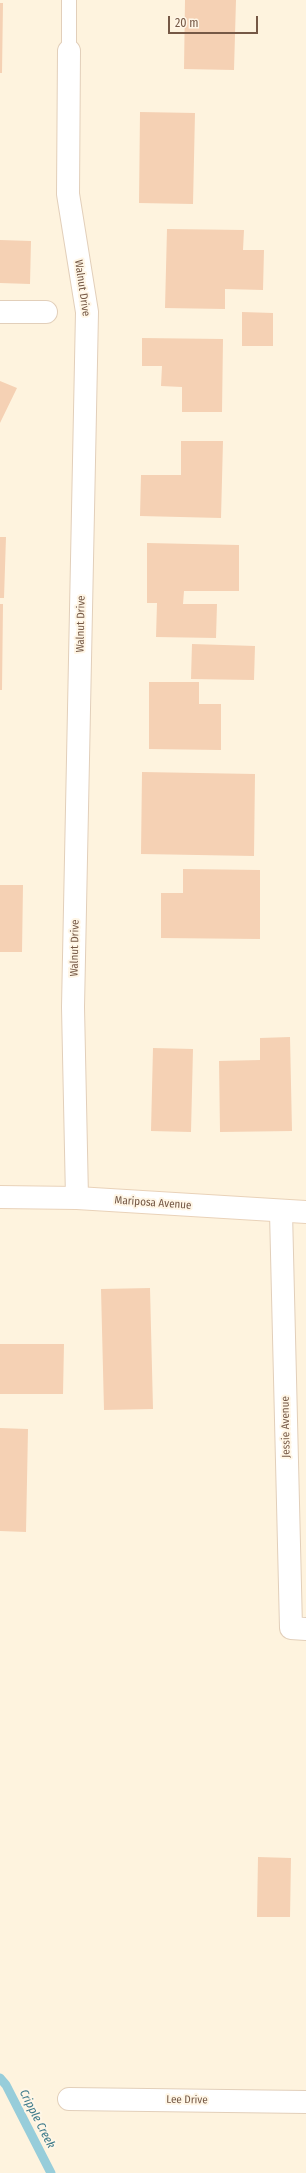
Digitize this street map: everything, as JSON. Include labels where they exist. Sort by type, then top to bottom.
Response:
[{"type":"street","name":"Walnut Drive","points":[[69,51],[68,194],[86,312],[73,1007],[77,1198]]},
{"type":"street","points":[[0,312],[46,312]]},
{"type":"street","name":"Mariposa Avenue","points":[[0,1197],[77,1198],[281,1212],[306,1212]]},
{"type":"street","name":"Jessie Avenue","points":[[281,1212],[291,1628],[306,1629]]},
{"type":"street","name":"Lee Drive","points":[[69,2099],[306,2102]]},
{"type":"lane","points":[[69,0],[69,51]]},
{"type":"building","points":[[185,0],[236,0],[234,70],[184,69]]},
{"type":"building","points":[[0,3],[3,3],[2,73],[0,73]]},
{"type":"building","points":[[140,112],[195,113],[193,204],[139,203]]},
{"type":"building","points":[[167,229],[244,230],[243,250],[264,250],[263,290],[225,289],[225,309],[165,308]]},
{"type":"building","points":[[0,240],[31,241],[30,284],[0,283]]},
{"type":"building","points":[[242,312],[273,313],[273,346],[242,346]]},
{"type":"building","points":[[142,338],[223,339],[222,412],[182,412],[182,387],[161,386],[162,366],[142,366]]},
{"type":"building","points":[[0,381],[17,388],[0,423]]},
{"type":"building","points":[[181,441],[223,441],[221,518],[140,516],[141,475],[181,475]]},
{"type":"building","points":[[0,537],[6,537],[4,598],[0,598]]},
{"type":"building","points":[[147,543],[239,545],[239,591],[184,591],[183,604],[217,604],[216,638],[156,637],[157,603],[147,603]]},
{"type":"building","points":[[0,604],[3,604],[2,690],[0,690]]},
{"type":"building","points":[[192,644],[255,646],[254,680],[191,679]]},
{"type":"building","points":[[149,682],[199,682],[199,704],[221,704],[221,750],[149,749]]},
{"type":"building","points":[[142,772],[255,774],[254,856],[141,854]]},
{"type":"building","points":[[183,869],[260,870],[260,939],[161,938],[161,893],[183,893]]},
{"type":"building","points":[[0,885],[23,885],[22,952],[0,952]]},
{"type":"building","points":[[290,1037],[292,1131],[220,1132],[219,1061],[260,1060],[260,1038]]},
{"type":"building","points":[[153,1048],[193,1049],[191,1132],[151,1131]]},
{"type":"building","points":[[150,1288],[153,1409],[104,1410],[101,1289]]},
{"type":"building","points":[[0,1344],[64,1344],[63,1394],[0,1394]]},
{"type":"building","points":[[0,1428],[28,1429],[26,1532],[0,1531]]},
{"type":"building","points":[[258,1857],[291,1858],[290,1917],[257,1917]]},
{"type":"waterway","name":"Cripple Creek","points":[[0,2078],[6,2085],[51,2173]]}]
